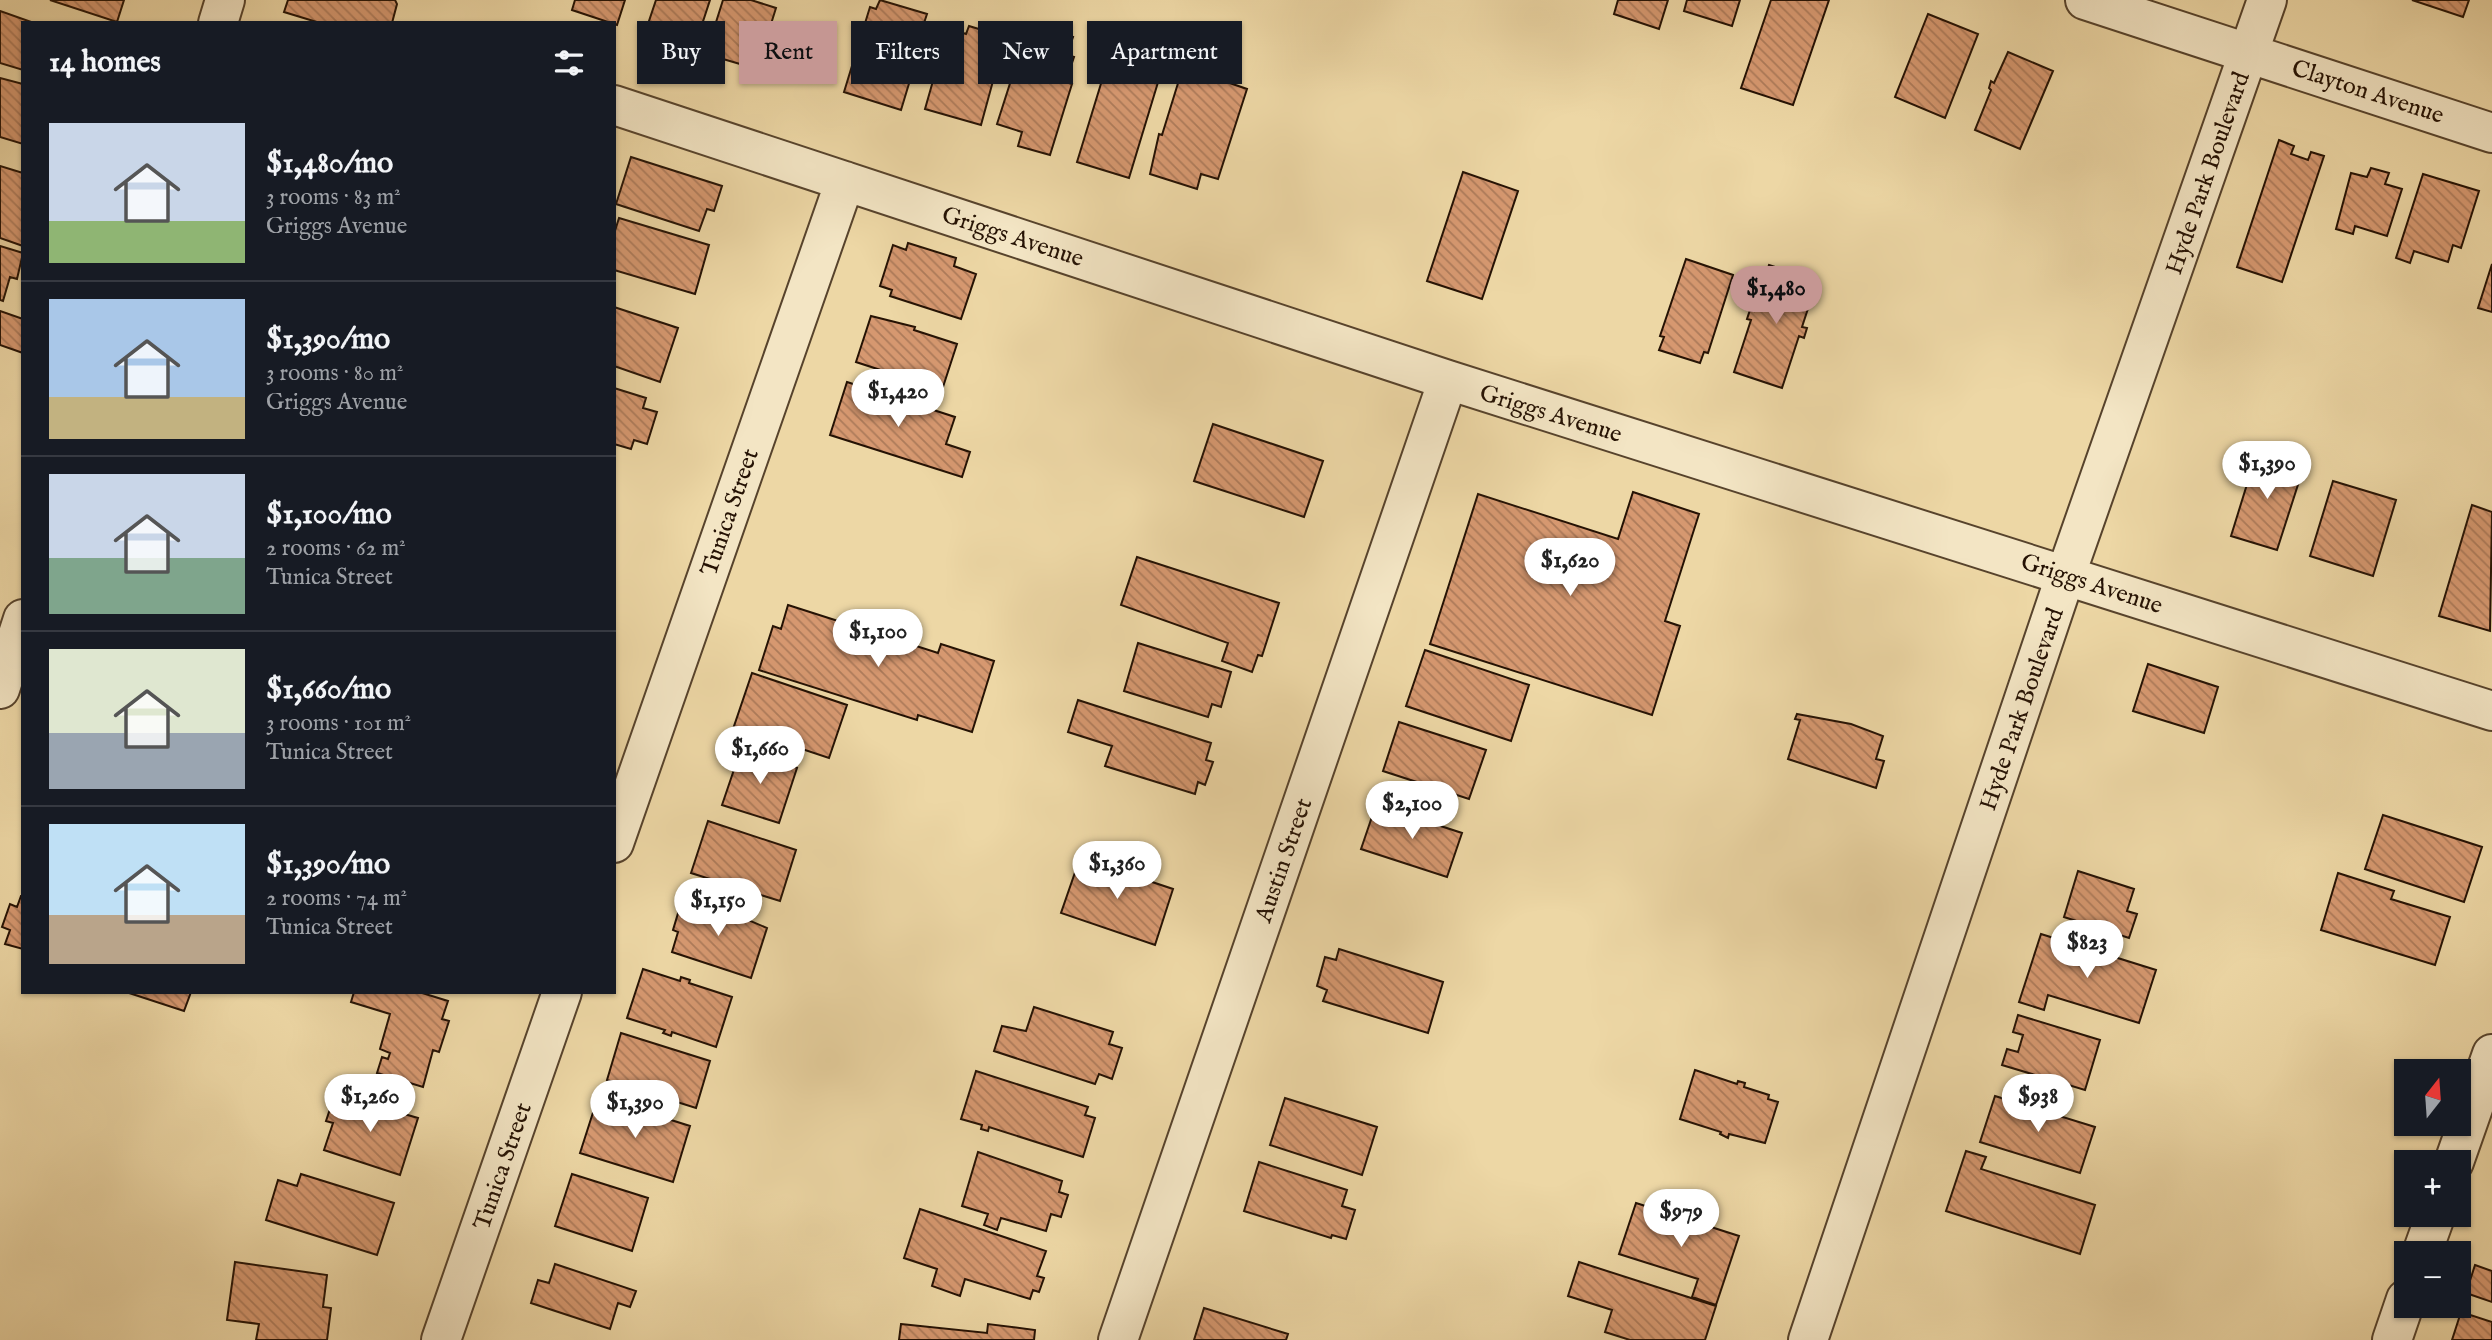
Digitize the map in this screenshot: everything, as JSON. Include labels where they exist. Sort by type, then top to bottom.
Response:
[{"type":"street","points":[[219,21],[225,0]]},
{"type":"street","name":"Clayton Avenue","points":[[2084,0],[2492,132]]},
{"type":"street","name":"Hyde Park Boulevard","points":[[1808,1340],[2066,574],[2267,0]]},
{"type":"street","name":"Griggs Avenue","points":[[616,106],[1448,380],[2492,711]]},
{"type":"street","name":"Tunica Street","points":[[616,837],[845,181]]},
{"type":"street","name":"Austin Street","points":[[1118,1340],[1448,380]]},
{"type":"street","points":[[0,689],[21,626]]},
{"type":"street","name":"Tunica Street","points":[[441,1340],[561,994]]},
{"type":"street","points":[[2458,1150],[2492,1054]]},
{"type":"street","points":[[2392,1340],[2400,1318]]},
{"type":"building","points":[[50,0],[124,0],[117,21]]},
{"type":"building","points":[[288,0],[395,0],[397,4],[393,21],[313,21],[284,12]]},
{"type":"building","points":[[575,0],[625,0],[617,25],[616,21],[605,21],[572,10]]},
{"type":"building","points":[[656,0],[710,0],[703,21],[649,21]]},
{"type":"building","points":[[723,0],[751,0],[776,8],[772,21],[739,21],[739,64],[725,60],[725,21],[716,21]]},
{"type":"building","points":[[880,0],[927,14],[925,21],[866,21],[870,7],[876,9]]},
{"type":"building","points":[[1618,0],[1668,0],[1659,29],[1614,14]]},
{"type":"building","points":[[1687,0],[1740,0],[1732,26],[1684,11]]},
{"type":"building","points":[[1771,0],[1829,0],[1793,105],[1741,88]]},
{"type":"building","points":[[2412,0],[2469,0],[2463,17]]},
{"type":"building","points":[[0,11],[28,21],[21,21],[21,69],[0,63]]},
{"type":"building","points":[[1928,14],[1978,34],[1945,118],[1895,97]]},
{"type":"building","points":[[969,26],[978,29],[978,84],[992,84],[981,125],[925,109],[932,84],[964,84],[964,33]]},
{"type":"building","points":[[2008,52],[2053,71],[2020,149],[1975,130],[1991,90],[1991,81],[1994,83]]},
{"type":"building","points":[[851,69],[851,84],[909,84],[901,110],[844,92]]},
{"type":"building","points":[[0,78],[21,83],[21,143],[0,137]]},
{"type":"building","points":[[1010,84],[1072,84],[1050,155],[1018,146],[1022,132],[997,124]]},
{"type":"building","points":[[1101,84],[1157,84],[1129,178],[1077,162]]},
{"type":"building","points":[[1178,84],[1232,84],[1247,89],[1218,179],[1201,174],[1197,189],[1150,174],[1159,134],[1162,135]]},
{"type":"building","points":[[2279,140],[2294,146],[2291,154],[2308,160],[2311,152],[2324,156],[2282,282],[2237,267]]},
{"type":"building","points":[[631,157],[722,186],[714,211],[707,209],[699,231],[616,204]]},
{"type":"building","points":[[0,166],[21,172],[21,245],[0,238]]},
{"type":"building","points":[[2371,168],[2389,173],[2385,184],[2402,189],[2387,236],[2355,226],[2353,234],[2336,229],[2351,173],[2367,177]]},
{"type":"building","points":[[1463,172],[1518,191],[1482,299],[1427,281]]},
{"type":"building","points":[[2423,174],[2479,191],[2461,248],[2453,245],[2448,262],[2414,251],[2410,263],[2396,258]]},
{"type":"building","points":[[619,218],[709,245],[695,294],[616,271],[616,228]]},
{"type":"building","points":[[908,243],[956,258],[954,266],[976,274],[961,319],[890,296],[892,290],[880,286],[893,245],[906,250]]},
{"type":"building","points":[[0,246],[21,252],[21,262],[17,279],[10,277],[3,301],[0,300]]},
{"type":"building","points":[[1686,259],[1733,275],[1708,353],[1704,352],[1700,363],[1659,350],[1664,337],[1660,336]]},
{"type":"building","points":[[2492,264],[2492,312],[2478,308]]},
{"type":"building","points":[[1769,265],[1817,281],[1802,327],[1807,328],[1804,338],[1799,336],[1782,388],[1734,372],[1751,320],[1747,319],[1750,310],[1754,311]]},
{"type":"building","points":[[616,308],[678,328],[660,382],[616,367]]},
{"type":"building","points":[[0,311],[21,318],[21,352],[0,345]]},
{"type":"building","points":[[871,316],[915,327],[914,330],[957,344],[942,390],[856,362]]},
{"type":"building","points":[[847,382],[955,417],[946,444],[970,452],[962,477],[830,435]]},
{"type":"building","points":[[616,389],[646,398],[643,408],[657,412],[647,444],[634,440],[631,449],[616,445]]},
{"type":"building","points":[[1213,424],[1323,461],[1304,517],[1194,481]]},
{"type":"building","points":[[2257,452],[2304,466],[2277,550],[2231,536]]},
{"type":"building","points":[[2333,481],[2396,500],[2373,576],[2310,556]]},
{"type":"building","points":[[1633,492],[1699,514],[1665,621],[1680,626],[1652,715],[1430,644],[1478,494],[1618,539]]},
{"type":"building","points":[[2472,505],[2492,512],[2490,631],[2439,616]]},
{"type":"building","points":[[1137,557],[1279,603],[1262,656],[1258,655],[1252,672],[1222,661],[1228,643],[1121,605]]},
{"type":"building","points":[[788,605],[938,653],[941,644],[994,661],[972,732],[918,715],[917,720],[759,670],[773,626],[781,629]]},
{"type":"building","points":[[1138,643],[1231,672],[1221,707],[1212,704],[1208,717],[1124,691]]},
{"type":"building","points":[[1425,650],[1529,685],[1511,741],[1406,706]]},
{"type":"building","points":[[2148,664],[2218,687],[2204,733],[2133,711]]},
{"type":"building","points":[[752,673],[847,705],[829,758],[772,739],[768,751],[730,738]]},
{"type":"building","points":[[1078,700],[1211,743],[1206,760],[1213,762],[1205,785],[1198,782],[1195,794],[1105,766],[1112,746],[1068,732]]},
{"type":"building","points":[[1797,714],[1851,724],[1883,736],[1876,759],[1884,761],[1876,788],[1788,759],[1800,720],[1795,719]]},
{"type":"building","points":[[1399,722],[1486,750],[1469,799],[1383,771]]},
{"type":"building","points":[[741,749],[797,768],[779,823],[722,805]]},
{"type":"building","points":[[1376,805],[1462,833],[1447,877],[1361,849]]},
{"type":"building","points":[[2383,815],[2482,847],[2464,902],[2365,869]]},
{"type":"building","points":[[708,821],[796,850],[780,901],[691,873]]},
{"type":"building","points":[[1080,858],[1173,889],[1155,945],[1061,913]]},
{"type":"building","points":[[2078,871],[2134,889],[2127,911],[2137,914],[2129,938],[2064,917]]},
{"type":"building","points":[[2338,873],[2394,891],[2391,899],[2450,917],[2435,965],[2321,930]]},
{"type":"building","points":[[21,896],[21,948],[5,944],[10,930],[2,927],[10,904],[17,907]]},
{"type":"building","points":[[682,900],[719,912],[720,908],[767,928],[751,978],[672,952],[678,932],[673,930]]},
{"type":"building","points":[[2041,934],[2156,970],[2139,1023],[2048,995],[2044,1010],[2019,1002]]},
{"type":"building","points":[[1339,949],[1443,982],[1428,1033],[1323,1001],[1327,990],[1317,986],[1325,957],[1336,960]]},
{"type":"building","points":[[643,969],[680,981],[681,977],[690,980],[689,983],[732,997],[716,1047],[672,1032],[671,1036],[663,1033],[665,1030],[627,1018]]},
{"type":"building","points":[[132,994],[190,994],[184,1011]]},
{"type":"building","points":[[353,994],[425,994],[448,1001],[442,1019],[449,1021],[439,1052],[433,1050],[423,1087],[377,1073],[382,1057],[388,1059],[390,1053],[380,1049],[390,1014],[351,1002]]},
{"type":"building","points":[[1034,1007],[1113,1032],[1109,1044],[1122,1048],[1112,1079],[1099,1074],[1095,1084],[994,1051],[1002,1026],[1026,1031]]},
{"type":"building","points":[[2018,1015],[2100,1040],[2085,1090],[2002,1065],[2007,1049],[2018,1052],[2023,1035],[2013,1032]]},
{"type":"building","points":[[621,1033],[710,1061],[696,1108],[607,1080]]},
{"type":"building","points":[[1695,1070],[1737,1084],[1738,1081],[1745,1083],[1744,1087],[1769,1095],[1768,1099],[1778,1102],[1765,1143],[1729,1134],[1728,1138],[1720,1134],[1721,1132],[1680,1119]]},
{"type":"building","points":[[976,1071],[1088,1107],[1085,1115],[1095,1118],[1083,1157],[989,1127],[988,1131],[981,1129],[982,1125],[961,1119]]},
{"type":"building","points":[[335,1094],[418,1118],[400,1175],[324,1150],[333,1123],[326,1121]]},
{"type":"building","points":[[1995,1096],[2095,1127],[2080,1173],[1980,1142]]},
{"type":"building","points":[[598,1097],[690,1126],[673,1182],[580,1153]]},
{"type":"building","points":[[1285,1098],[1377,1127],[1362,1175],[1270,1145]]},
{"type":"building","points":[[1966,1151],[1986,1157],[1981,1169],[2095,1205],[2080,1254],[1946,1211]]},
{"type":"building","points":[[978,1152],[1062,1181],[1059,1192],[1068,1195],[1061,1217],[1051,1214],[1046,1231],[1001,1218],[997,1230],[984,1225],[988,1214],[962,1206]]},
{"type":"building","points":[[1259,1162],[1347,1190],[1342,1206],[1355,1210],[1346,1239],[1332,1235],[1331,1238],[1244,1211]]},
{"type":"building","points":[[301,1174],[394,1203],[377,1255],[266,1220],[278,1180],[297,1186]]},
{"type":"building","points":[[572,1174],[648,1198],[632,1251],[555,1226]]},
{"type":"building","points":[[1636,1203],[1739,1236],[1716,1305],[1692,1297],[1698,1279],[1619,1254]]},
{"type":"building","points":[[920,1209],[1046,1251],[1037,1276],[1044,1278],[1039,1292],[1033,1290],[1030,1299],[965,1279],[960,1296],[932,1286],[937,1269],[904,1258]]},
{"type":"building","points":[[235,1262],[327,1275],[323,1307],[331,1308],[327,1340],[256,1340],[259,1324],[227,1320]]},
{"type":"building","points":[[1579,1262],[1716,1306],[1705,1340],[1630,1340],[1605,1332],[1612,1310],[1568,1296]]},
{"type":"building","points":[[555,1264],[636,1291],[630,1307],[618,1303],[610,1329],[531,1303],[538,1280],[549,1283]]},
{"type":"building","points":[[2475,1265],[2492,1271],[2492,1302],[2471,1295],[2471,1277]]},
{"type":"building","points":[[1204,1308],[1288,1334],[1286,1340],[1194,1340]]},
{"type":"building","points":[[2471,1315],[2492,1322],[2492,1340],[2452,1340],[2459,1318],[2471,1318]]},
{"type":"building","points":[[901,1324],[987,1333],[988,1324],[1035,1330],[1034,1340],[899,1340]]}]
